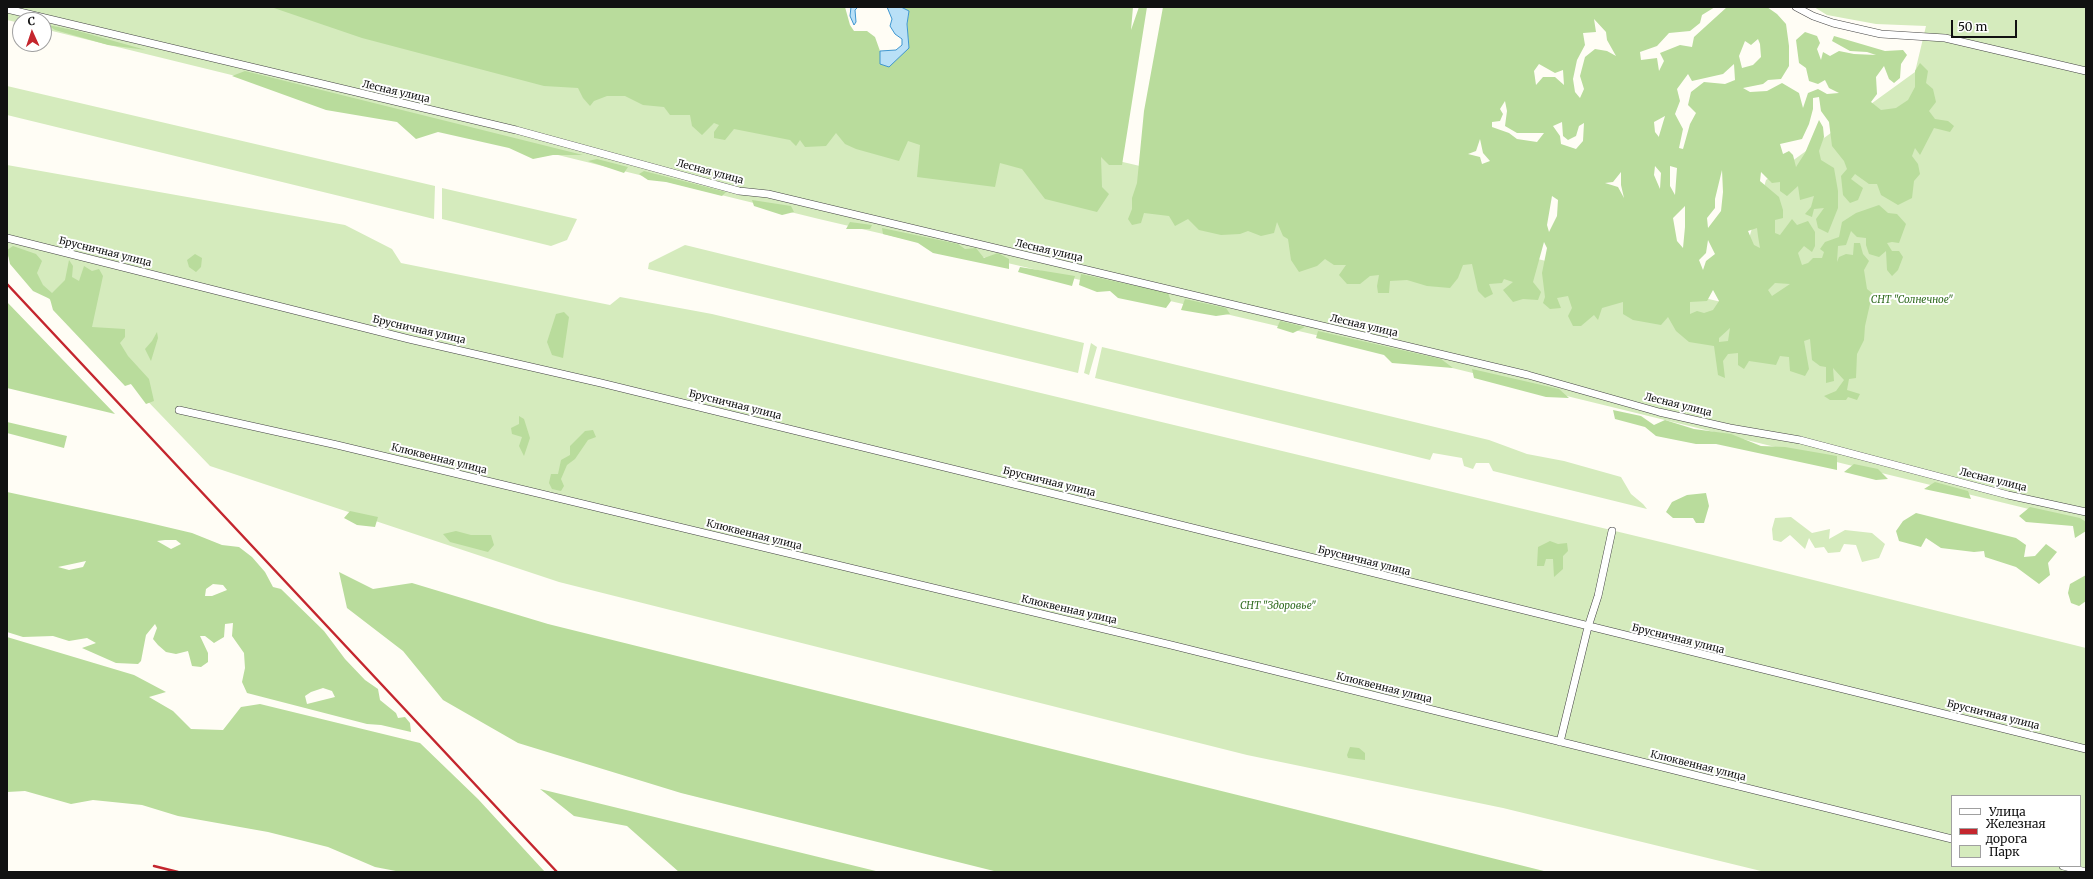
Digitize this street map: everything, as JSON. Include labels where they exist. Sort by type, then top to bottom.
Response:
[{"type":"street","points":[[1796,7],[1813,16],[1881,34],[1945,38],[2086,71]]},
{"type":"street","name":"Лесная улица","points":[[7,9],[516,130],[739,191],[768,194],[1528,375],[1659,412],[1730,428],[1800,440],[2008,495],[2086,512]]},
{"type":"street","name":"Брусничная улица","points":[[7,238],[409,339],[601,383],[2086,749]]},
{"type":"street","name":"Клюквенная улица","points":[[179,410],[337,444],[1164,643],[1951,839]]},
{"type":"street","points":[[1560,742],[1588,627],[1598,596],[1612,531]]},
{"type":"street","points":[[2067,867],[2086,872]]},
{"type":"green space","name":"СНТ \"Солнечное\"","points":[[7,7],[460,7],[1730,304],[1766,180],[1915,72],[1926,26],[1876,24],[1827,15],[1814,7],[2086,7],[2086,523],[1350,343],[819,219],[52,31],[52,12],[12,12],[12,21],[7,20]]},
{"type":"green space","points":[[271,7],[845,7],[850,25],[854,31],[867,31],[875,37],[880,51],[880,64],[909,48],[907,24],[909,11],[901,7],[1133,7],[1131,30],[1139,7],[1147,7],[1122,165],[1109,165],[1101,157],[1102,187],[1109,194],[1097,212],[1045,199],[1022,169],[1000,163],[995,187],[917,177],[920,145],[908,141],[899,161],[856,149],[845,144],[836,133],[826,146],[805,147],[800,140],[796,146],[790,140],[734,129],[725,140],[714,138],[714,132],[719,125],[714,123],[702,135],[692,126],[690,115],[670,115],[664,107],[643,105],[625,96],[607,96],[594,101],[590,106],[583,98],[578,88],[544,86],[362,38]]},
{"type":"green space","points":[[1163,7],[1715,7],[1702,15],[1700,23],[1690,31],[1669,33],[1657,46],[1640,52],[1641,60],[1657,58],[1659,71],[1664,61],[1660,53],[1680,45],[1692,47],[1694,37],[1727,7],[1767,7],[1777,14],[1786,24],[1789,46],[1789,66],[1781,79],[1768,80],[1763,84],[1743,88],[1750,92],[1767,91],[1782,83],[1799,93],[1803,108],[1808,93],[1818,89],[1827,94],[1839,93],[1829,88],[1825,80],[1818,84],[1809,81],[1806,68],[1799,63],[1796,40],[1805,32],[1817,36],[1820,43],[1817,49],[1821,60],[1823,52],[1830,56],[1839,51],[1854,54],[1876,55],[1867,52],[1850,51],[1832,41],[1834,36],[1885,51],[1903,50],[1907,55],[1901,64],[1900,78],[1894,83],[1889,79],[1884,66],[1876,77],[1877,94],[1871,102],[1881,110],[1896,108],[1908,100],[1915,87],[1915,71],[1920,63],[1928,71],[1926,83],[1933,89],[1936,102],[1929,111],[1935,119],[1948,121],[1954,126],[1950,132],[1934,128],[1920,155],[1915,148],[1912,156],[1918,164],[1920,174],[1914,181],[1912,198],[1898,205],[1881,195],[1877,184],[1869,184],[1855,174],[1851,179],[1863,188],[1858,200],[1850,203],[1843,195],[1841,176],[1847,169],[1844,161],[1832,146],[1829,122],[1821,111],[1819,97],[1813,98],[1813,109],[1809,124],[1802,139],[1780,144],[1783,154],[1789,151],[1793,155],[1796,167],[1805,153],[1819,120],[1823,127],[1824,137],[1819,151],[1821,160],[1834,168],[1838,191],[1838,208],[1828,233],[1818,228],[1816,219],[1824,208],[1814,209],[1812,217],[1805,214],[1811,207],[1814,196],[1800,200],[1798,186],[1787,196],[1780,191],[1780,182],[1772,183],[1761,172],[1760,181],[1779,197],[1783,210],[1783,218],[1775,220],[1775,233],[1780,235],[1792,219],[1797,225],[1808,221],[1815,232],[1815,246],[1812,252],[1804,246],[1798,253],[1802,265],[1808,263],[1813,258],[1822,258],[1824,252],[1820,249],[1825,242],[1839,237],[1842,222],[1856,213],[1879,205],[1888,213],[1897,214],[1906,224],[1899,243],[1887,243],[1892,251],[1899,251],[1903,257],[1898,270],[1892,276],[1887,270],[1886,251],[1879,257],[1869,254],[1866,245],[1866,238],[1857,237],[1851,231],[1846,245],[1838,246],[1837,262],[1839,257],[1846,254],[1853,255],[1854,243],[1860,243],[1863,254],[1869,261],[1864,270],[1867,289],[1877,297],[1870,304],[1865,326],[1864,340],[1857,354],[1856,378],[1849,379],[1847,390],[1860,394],[1857,400],[1848,397],[1846,400],[1830,400],[1824,396],[1836,391],[1844,380],[1833,368],[1834,381],[1826,383],[1826,367],[1820,366],[1812,360],[1810,339],[1804,341],[1809,369],[1805,376],[1790,371],[1789,357],[1780,356],[1776,365],[1749,361],[1744,369],[1738,365],[1738,353],[1728,354],[1723,361],[1725,378],[1718,375],[1714,346],[1689,342],[1676,331],[1668,317],[1661,325],[1633,320],[1623,314],[1623,302],[1602,308],[1598,320],[1594,315],[1581,326],[1573,326],[1568,316],[1572,308],[1568,296],[1557,298],[1561,308],[1550,309],[1543,303],[1545,297],[1542,273],[1547,248],[1544,242],[1533,282],[1541,292],[1538,300],[1523,299],[1513,302],[1503,290],[1513,282],[1504,279],[1502,283],[1489,284],[1493,294],[1485,298],[1478,291],[1472,264],[1463,265],[1458,278],[1450,288],[1427,286],[1407,280],[1390,281],[1389,293],[1378,293],[1377,286],[1379,275],[1370,276],[1360,284],[1347,284],[1339,275],[1346,265],[1334,265],[1325,259],[1317,266],[1299,272],[1291,260],[1288,239],[1283,236],[1277,222],[1274,233],[1261,236],[1248,231],[1240,234],[1221,235],[1199,230],[1188,219],[1175,226],[1169,216],[1144,213],[1141,223],[1132,225],[1128,219],[1132,209],[1132,198],[1137,183],[1144,111]],"holes":[[[1594,19],[1606,32],[1607,40],[1616,56],[1607,51],[1595,49],[1585,57],[1580,76],[1584,89],[1580,98],[1575,92],[1573,79],[1577,60],[1585,45],[1583,33],[1596,32]],[[1758,39],[1761,57],[1753,65],[1742,68],[1739,56],[1745,41],[1751,45]],[[1539,64],[1555,73],[1563,70],[1564,85],[1555,77],[1543,77],[1536,85],[1534,71]],[[1734,64],[1735,80],[1725,84],[1704,82],[1691,92],[1688,105],[1696,113],[1690,124],[1683,149],[1679,148],[1683,129],[1675,114],[1680,101],[1677,89],[1688,74],[1692,81],[1723,74]],[[1505,101],[1507,111],[1505,126],[1517,133],[1544,133],[1537,142],[1517,139],[1509,133],[1492,127],[1492,122],[1500,121],[1503,114],[1500,109]],[[1665,116],[1659,137],[1655,132],[1654,122]],[[1562,122],[1563,136],[1568,140],[1576,136],[1579,126],[1584,123],[1583,141],[1576,149],[1561,144],[1560,136],[1553,126]],[[1480,139],[1483,153],[1490,161],[1482,164],[1480,157],[1468,154],[1476,151]],[[1655,166],[1661,173],[1660,189],[1654,175]],[[1670,166],[1677,168],[1675,195],[1670,186]],[[1722,170],[1723,192],[1721,211],[1708,228],[1707,218],[1715,208],[1715,199]],[[1621,172],[1621,185],[1624,198],[1618,187],[1605,183],[1613,182]],[[1552,196],[1558,200],[1557,216],[1549,232],[1547,225]],[[1685,206],[1683,248],[1677,241],[1673,218]],[[1757,228],[1760,248],[1754,245],[1748,231]],[[1708,240],[1715,254],[1706,261],[1703,270],[1699,260],[1706,253]],[[1775,283],[1790,284],[1772,296],[1768,290]],[[1713,290],[1719,301],[1713,310],[1704,313],[1697,311],[1690,314],[1690,302],[1707,301]],[[1730,328],[1728,341],[1719,342],[1719,338]]]},
{"type":"green space","points":[[52,26],[78,31],[146,50],[108,45],[55,30]]},
{"type":"green space","points":[[245,71],[583,155],[553,155],[533,159],[509,148],[438,132],[416,139],[397,122],[326,110],[232,76]]},
{"type":"green space","points":[[7,86],[435,186],[434,219],[7,115]]},
{"type":"green space","points":[[597,159],[628,167],[624,173],[588,161]]},
{"type":"green space","name":"СНТ \"Здоровье\"","points":[[7,165],[345,225],[392,249],[401,263],[610,305],[620,297],[712,314],[1665,543],[2086,648],[2086,872],[1765,872],[1503,808],[1247,755],[559,582],[210,466],[7,255]]},
{"type":"green space","points":[[644,171],[726,192],[722,196],[666,182],[648,180],[639,174]]},
{"type":"green space","points":[[442,188],[577,219],[567,240],[551,246],[442,219]]},
{"type":"green space","points":[[752,200],[791,206],[794,212],[782,215],[754,206]]},
{"type":"green space","points":[[850,222],[872,225],[870,229],[846,229]]},
{"type":"green space","points":[[882,228],[958,244],[965,249],[976,248],[984,258],[998,253],[1009,259],[1009,269],[933,253],[918,243],[883,234]]},
{"type":"green space","points":[[685,245],[1084,343],[1078,373],[648,269],[649,263]]},
{"type":"green space","points":[[13,246],[36,254],[42,261],[37,273],[43,285],[52,293],[65,280],[69,260],[73,266],[72,277],[79,281],[84,266],[92,271],[99,269],[103,276],[92,327],[125,329],[125,337],[120,343],[128,356],[149,379],[154,401],[146,404],[131,384],[125,386],[53,310],[50,299],[33,291],[10,264],[7,250]]},
{"type":"green space","points":[[195,254],[202,258],[201,267],[196,272],[189,267],[187,260]]},
{"type":"green space","points":[[1020,267],[1075,276],[1072,286],[1018,272]]},
{"type":"green space","points":[[1081,274],[1168,293],[1171,301],[1166,308],[1118,298],[1110,291],[1097,292],[1079,285]]},
{"type":"green space","points":[[1185,299],[1226,308],[1230,314],[1216,316],[1181,310]]},
{"type":"green space","points":[[7,302],[115,414],[7,388]]},
{"type":"green space","points":[[564,312],[569,317],[563,358],[552,355],[547,342],[556,314]]},
{"type":"green space","points":[[1280,321],[1305,327],[1293,333],[1277,328]]},
{"type":"green space","points":[[1318,331],[1441,359],[1453,368],[1392,363],[1384,355],[1316,338]]},
{"type":"green space","points":[[157,332],[158,338],[151,361],[145,349]]},
{"type":"green space","points":[[1091,343],[1097,347],[1089,375],[1084,373]]},
{"type":"green space","points":[[1102,347],[1489,440],[1527,454],[1564,461],[1621,477],[1631,494],[1647,509],[1493,471],[1489,463],[1476,463],[1473,469],[1464,466],[1462,458],[1433,453],[1430,460],[1095,378]]},
{"type":"green space","points":[[1472,369],[1559,389],[1569,398],[1546,397],[1474,378]]},
{"type":"green space","points":[[1613,410],[1641,416],[1654,425],[1665,420],[1694,429],[1731,434],[1761,446],[1785,447],[1837,456],[1837,470],[1716,444],[1696,444],[1656,436],[1645,427],[1615,419]]},
{"type":"green space","points":[[519,416],[524,419],[530,438],[524,456],[519,446],[522,437],[512,434],[511,428],[519,424]]},
{"type":"green space","points":[[7,422],[67,436],[64,448],[7,433]]},
{"type":"green space","points":[[593,430],[596,437],[588,440],[575,459],[567,465],[561,479],[564,486],[561,491],[552,489],[549,483],[551,474],[558,474],[561,460],[570,455],[570,446],[585,431]]},
{"type":"green space","points":[[1854,464],[1878,469],[1888,479],[1876,480],[1844,472]]},
{"type":"green space","points":[[1935,482],[1968,491],[1971,499],[1924,489]]},
{"type":"green space","points":[[7,492],[192,533],[222,545],[239,547],[252,557],[265,572],[273,587],[281,589],[324,631],[345,659],[365,680],[378,689],[380,700],[396,713],[398,718],[405,717],[410,723],[411,732],[381,725],[367,724],[247,693],[242,682],[245,668],[244,653],[232,636],[233,623],[225,624],[224,637],[214,643],[205,636],[200,636],[208,653],[208,662],[201,667],[192,666],[188,651],[176,654],[166,652],[158,645],[153,639],[157,628],[155,624],[146,635],[141,661],[138,664],[116,663],[82,648],[96,643],[87,638],[69,641],[53,636],[23,637],[7,632]],"holes":[[[176,540],[181,544],[171,549],[157,541]],[[86,561],[83,567],[69,570],[58,567]],[[213,584],[223,585],[227,590],[212,596],[205,596],[206,589]],[[323,688],[332,691],[335,697],[307,704],[305,696],[311,692]]]},
{"type":"green space","points":[[1706,493],[1709,506],[1704,523],[1696,523],[1693,518],[1673,518],[1666,512],[1672,502],[1687,495]]},
{"type":"green space","points":[[2030,507],[2080,518],[2086,522],[2086,531],[2075,538],[2073,526],[2026,522],[2019,516]]},
{"type":"green space","points":[[350,511],[378,517],[375,527],[357,525],[344,518]]},
{"type":"green space","points":[[1916,513],[2016,538],[2026,545],[2024,557],[2035,556],[2046,544],[2057,552],[2048,563],[2050,575],[2039,584],[2016,567],[1985,557],[1984,551],[1974,552],[1941,548],[1926,538],[1921,547],[1899,541],[1896,531],[1903,521]]},
{"type":"green space","points":[[1791,517],[1812,533],[1830,529],[1829,539],[1845,530],[1872,533],[1885,544],[1879,558],[1862,562],[1856,545],[1844,544],[1840,552],[1828,553],[1824,547],[1815,548],[1809,538],[1805,549],[1790,535],[1781,542],[1773,540],[1772,529],[1775,518]]},
{"type":"green space","points":[[456,531],[471,535],[491,535],[494,545],[488,552],[450,542],[443,534]]},
{"type":"green space","points":[[1550,541],[1558,544],[1567,543],[1568,551],[1563,556],[1563,569],[1554,577],[1553,559],[1546,559],[1544,566],[1537,566],[1538,547]]},
{"type":"green space","points":[[339,572],[373,589],[412,583],[548,624],[1548,872],[998,872],[681,793],[518,743],[443,700],[403,651],[347,608]]},
{"type":"green space","points":[[2086,575],[2086,601],[2079,606],[2071,603],[2068,593],[2070,584]]},
{"type":"green space","points":[[7,637],[134,675],[166,692],[149,697],[173,711],[191,729],[223,730],[241,707],[260,704],[420,743],[478,799],[545,872],[401,872],[375,867],[328,847],[268,832],[178,816],[142,805],[93,800],[71,804],[25,791],[7,792]]},
{"type":"green space","points":[[1350,747],[1359,748],[1365,753],[1365,760],[1348,758],[1347,755]]},
{"type":"green space","points":[[540,789],[880,872],[679,872],[627,826],[574,816]]},
{"type":"water","points":[[851,7],[858,7],[855,10],[856,22],[854,25],[850,16]]},
{"type":"water","points":[[887,7],[901,7],[909,11],[907,24],[909,48],[889,67],[880,64],[880,51],[896,50],[902,45],[902,39],[895,34],[890,26],[892,19]]},
{"type":"railway","points":[[7,284],[557,872]]},
{"type":"railway","points":[[154,866],[178,872]]}]
